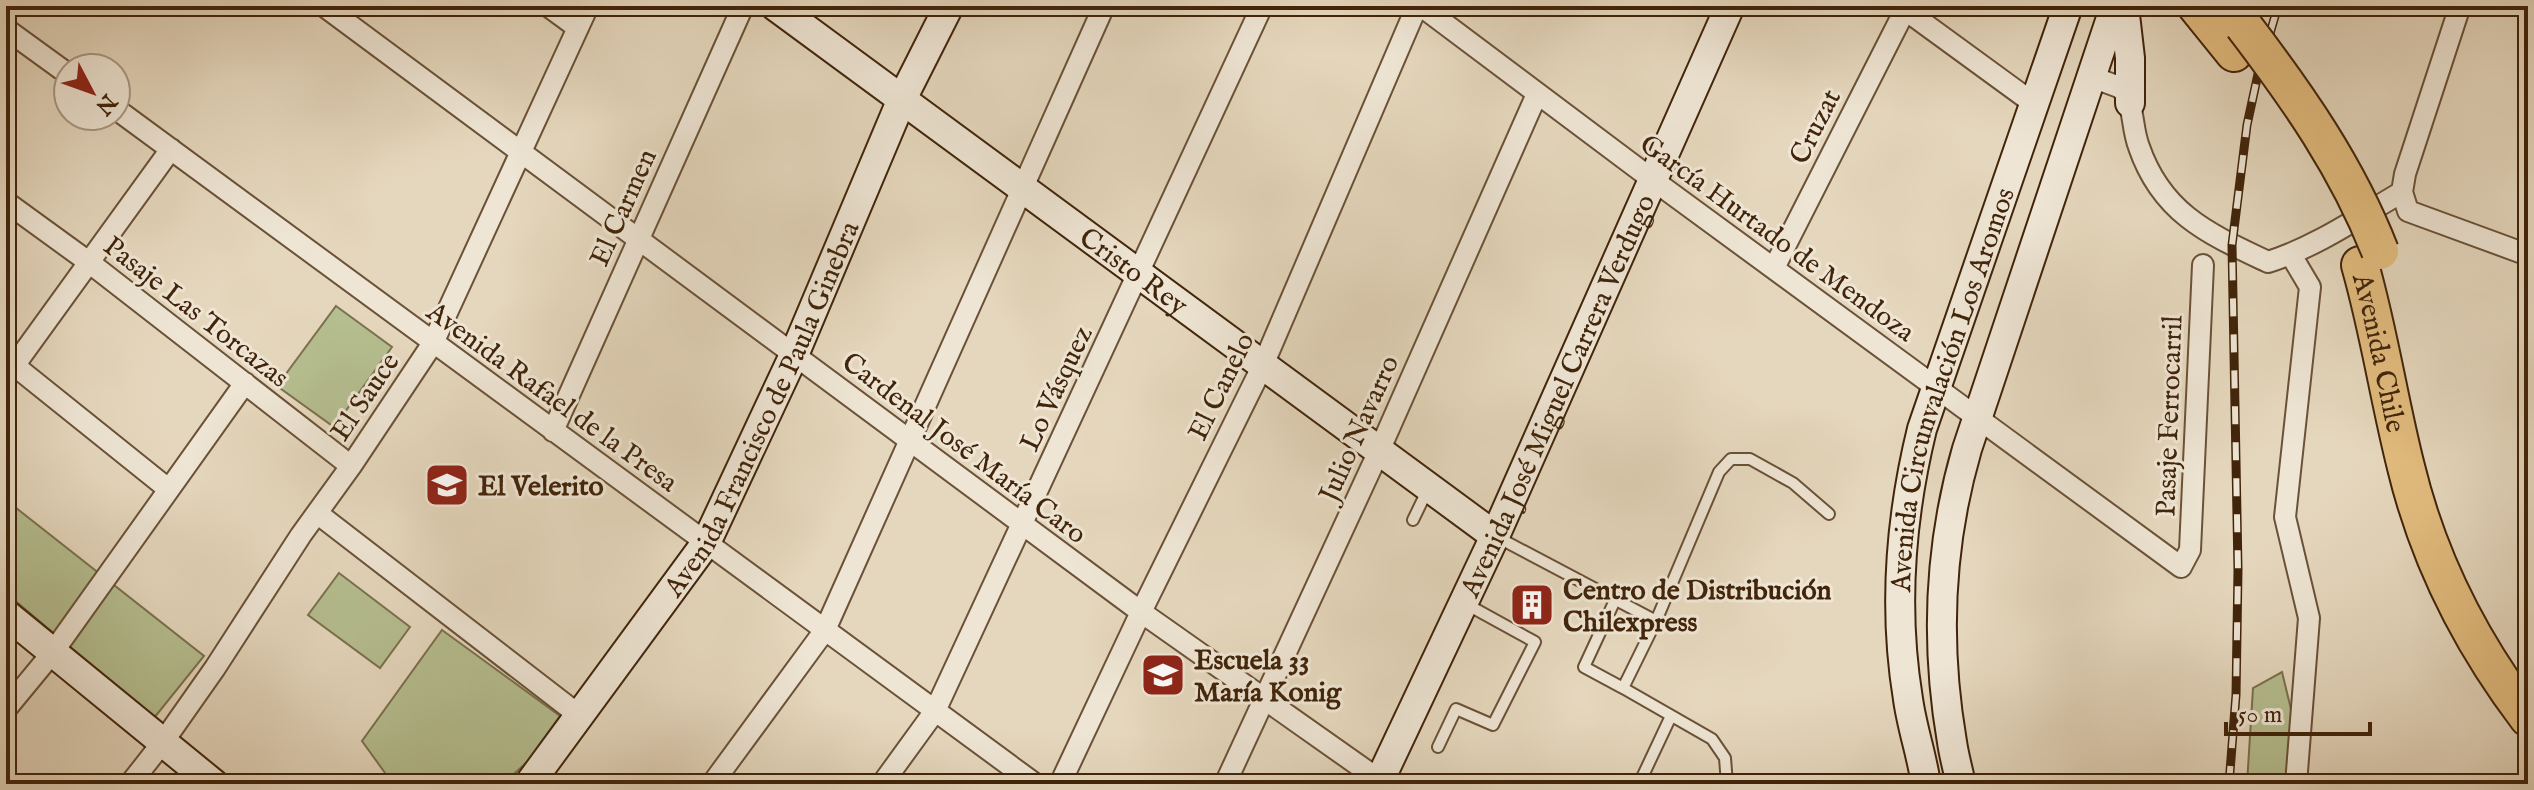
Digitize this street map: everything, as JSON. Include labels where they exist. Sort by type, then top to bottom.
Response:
[{"type":"highway","name":"Avenida Chile","points":[[2196,6],[2235,28],[2283,119],[2370,258],[2399,317],[2428,461],[2442,512],[2476,592],[2528,677]]},
{"type":"highway","name":"Avenida Chile","points":[[2370,258],[2380,338],[2406,467],[2425,531],[2463,618],[2528,718]]},
{"type":"street","name":"Cardenal José María Caro","points":[[324,6],[1141,612],[1381,783]]},
{"type":"street","points":[[548,6],[578,28]]},
{"type":"street","name":"El Sauce","points":[[130,784],[163,742],[433,343],[588,6]]},
{"type":"street","name":"El Carmen","points":[[553,431],[743,6]]},
{"type":"street","name":"Cristo Rey","points":[[775,6],[1495,536]]},
{"type":"street","name":"Avenida Francisco de Paula Ginebra","points":[[540,780],[580,716],[706,543],[794,355],[902,99],[949,6]]},
{"type":"street","points":[[712,784],[825,630],[1104,6]]},
{"type":"street","name":"Lo Vásquez","points":[[882,784],[935,711],[1262,6]]},
{"type":"street","name":"García Hurtado de Mendoza","points":[[1419,6],[2181,567]]},
{"type":"street","name":"El Canelo","points":[[1060,784],[1263,365],[1419,6]]},
{"type":"street","name":"Avenida José Miguel Carrera Verdugo","points":[[1381,783],[1495,536],[1730,6]]},
{"type":"street","name":"Avenida Circunvalación Los Aromos","points":[[1926,784],[1906,690],[1899,594],[1903,525],[1912,470],[1936,388],[2068,6]]},
{"type":"street","name":"Avenida Circunvalación Los Aromos","points":[[1961,784],[1952,742],[1941,647],[1942,576],[1952,506],[1967,449],[2115,6]]},
{"type":"street","points":[[2124,6],[2130,58],[2130,103],[2144,162],[2153,179],[2179,211],[2213,236],[2268,262],[2291,255],[2405,202],[2528,255]]},
{"type":"street","points":[[2405,202],[2405,174],[2460,6]]},
{"type":"street","points":[[1903,8],[2033,103]]},
{"type":"street","name":"Cruzat","points":[[1774,268],[1903,8]]},
{"type":"street","points":[[6,29],[52,62]]},
{"type":"street","points":[[2092,77],[2119,87],[2130,103]]},
{"type":"street","name":"Julio Navarro","points":[[1225,784],[1379,451],[1537,94]]},
{"type":"street","name":"Avenida Rafael de la Presa","points":[[132,121],[1035,784]]},
{"type":"street","points":[[167,488],[10,372],[171,149]]},
{"type":"street","name":"Pasaje Las Torcazas","points":[[6,202],[90,263],[351,466]]},
{"type":"street","points":[[2291,255],[2310,287],[2285,517],[2309,618],[2296,784]]},
{"type":"street","name":"Pasaje Ferrocarril","points":[[2181,567],[2190,550],[2203,265]]},
{"type":"street","points":[[6,709],[53,652],[167,488],[245,383]]},
{"type":"street","points":[[317,513],[580,716]]},
{"type":"street","points":[[6,614],[214,784]]},
{"type":"lane","points":[[1623,688],[1656,621],[1719,472],[1731,459],[1750,459],[1761,465],[1793,483],[1829,514]]},
{"type":"lane","points":[[1413,520],[1429,487]]},
{"type":"lane","points":[[1495,536],[1656,621]]},
{"type":"lane","points":[[1616,598],[1584,667],[1712,739],[1725,758],[1727,784]]},
{"type":"lane","points":[[1438,747],[1456,709],[1493,725],[1535,642],[1464,603]]},
{"type":"lane","points":[[1639,784],[1671,716]]},
{"type":"green space","points":[[336,306],[392,347],[334,427],[277,386]]},
{"type":"green space","points":[[6,500],[204,656],[154,718],[6,593]]},
{"type":"green space","points":[[339,573],[410,627],[380,668],[308,615]]},
{"type":"green space","points":[[442,630],[560,716],[527,762],[503,784],[393,784],[362,741]]},
{"type":"green space","points":[[2282,672],[2309,784],[2247,784],[2253,688]]},
{"type":"railway","points":[[2229,784],[2236,695],[2238,570],[2232,245],[2247,125],[2278,6]]},
{"type":"place","name":"El Velerito","points":[[447,485]]},
{"type":"place","name":"Centro de Distribución Chilexpress","points":[[1532,605]]},
{"type":"place","name":"Escuela 33 María Konig","points":[[1163,675]]}]
